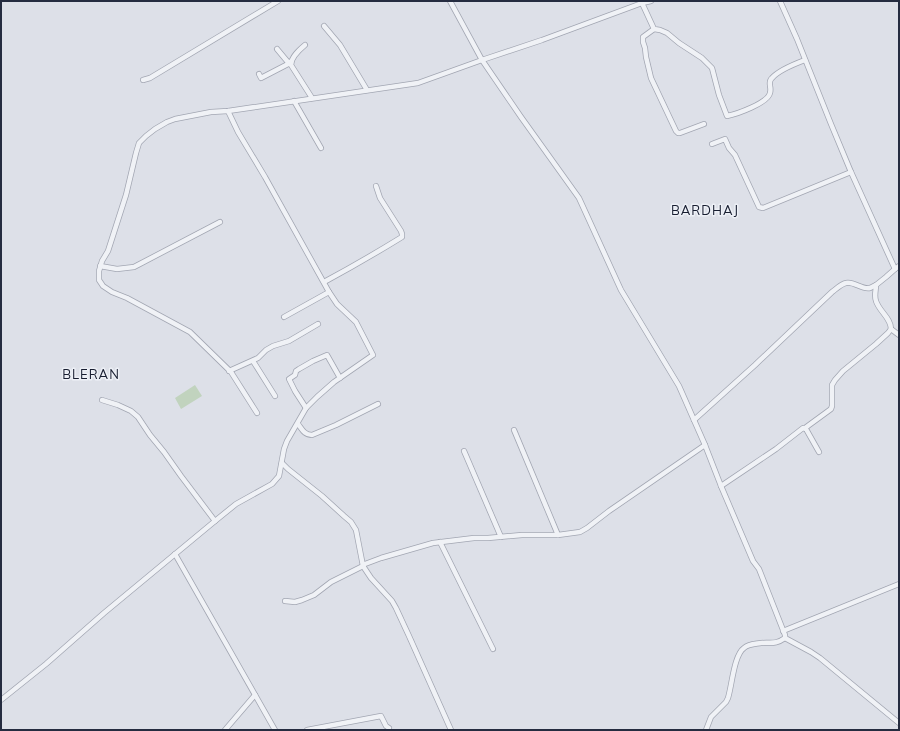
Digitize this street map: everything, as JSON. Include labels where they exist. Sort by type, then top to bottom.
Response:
[{"type":"street","points":[[143,80],[150,78],[278,1]]},
{"type":"street","points":[[450,1],[482,60],[579,198],[621,290],[679,386],[753,561],[759,569],[785,638],[820,658],[899,723]]},
{"type":"street","points":[[257,413],[229,371],[190,332],[127,298],[112,292],[103,286],[99,280],[100,266],[108,251],[126,195],[139,143],[155,129],[175,118],[418,83],[651,1]]},
{"type":"street","points":[[694,420],[832,292],[843,284],[847,283],[870,288],[897,268],[851,172],[780,1]]},
{"type":"street","points":[[642,3],[654,29]]},
{"type":"street","points":[[324,26],[340,45],[367,90]]},
{"type":"street","points":[[704,124],[680,133],[676,131],[651,78],[646,57],[643,37],[654,29],[667,33],[702,58],[712,68],[719,95],[727,116],[749,109],[761,102],[769,96],[771,91],[769,83],[772,77],[805,60]]},
{"type":"street","points":[[259,74],[261,78],[290,63],[294,56],[305,45]]},
{"type":"street","points":[[277,49],[290,63],[312,98]]},
{"type":"street","points":[[294,101],[320,148]]},
{"type":"street","points":[[1,700],[46,664],[174,554],[236,504],[272,484],[279,476],[287,441],[306,408],[340,378],[371,358],[374,354],[356,322],[337,304],[329,292],[265,177],[238,132],[228,111]]},
{"type":"street","points":[[712,144],[725,139],[729,148],[735,155],[760,208],[851,172]]},
{"type":"street","points":[[324,282],[402,237],[401,231],[380,198],[376,186]]},
{"type":"street","points":[[100,266],[117,269],[134,267],[220,222]]},
{"type":"street","points":[[876,285],[875,299],[890,323],[891,329],[899,335]]},
{"type":"street","points":[[284,317],[329,292]]},
{"type":"street","points":[[229,371],[253,361],[273,346],[289,340],[318,324]]},
{"type":"street","points":[[721,486],[776,449],[831,409],[833,382],[891,329]]},
{"type":"street","points":[[306,408],[289,379],[295,375],[297,371],[313,361],[327,355],[340,378]]},
{"type":"street","points":[[253,361],[275,396]]},
{"type":"street","points":[[102,400],[131,411],[138,417],[215,521]]},
{"type":"street","points":[[298,424],[305,434],[312,435],[378,404]]},
{"type":"street","points":[[805,428],[819,452]]},
{"type":"street","points":[[514,430],[558,535]]},
{"type":"street","points":[[285,601],[294,602],[302,600],[314,595],[331,582],[365,564],[433,543],[474,538],[522,535],[558,535],[580,532],[705,445]]},
{"type":"street","points":[[464,451],[501,537]]},
{"type":"street","points":[[282,463],[288,470],[322,496],[351,522],[356,530],[363,566],[396,608],[451,730]]},
{"type":"street","points":[[440,542],[493,649]]},
{"type":"street","points":[[174,554],[194,586],[275,730]]},
{"type":"street","points":[[783,631],[899,584]]},
{"type":"street","points":[[706,730],[711,717],[728,698],[736,661],[741,650],[748,645],[774,643],[785,638]]},
{"type":"street","points":[[225,730],[255,695]]},
{"type":"street","points":[[307,730],[381,716],[386,726],[389,728]]},
{"type":"green space","points":[[195,385],[202,396],[181,409],[175,398]]},
{"type":"district","name":"BARDHAJ","points":[[705,210]]},
{"type":"district","name":"BLERAN","points":[[91,374]]}]
